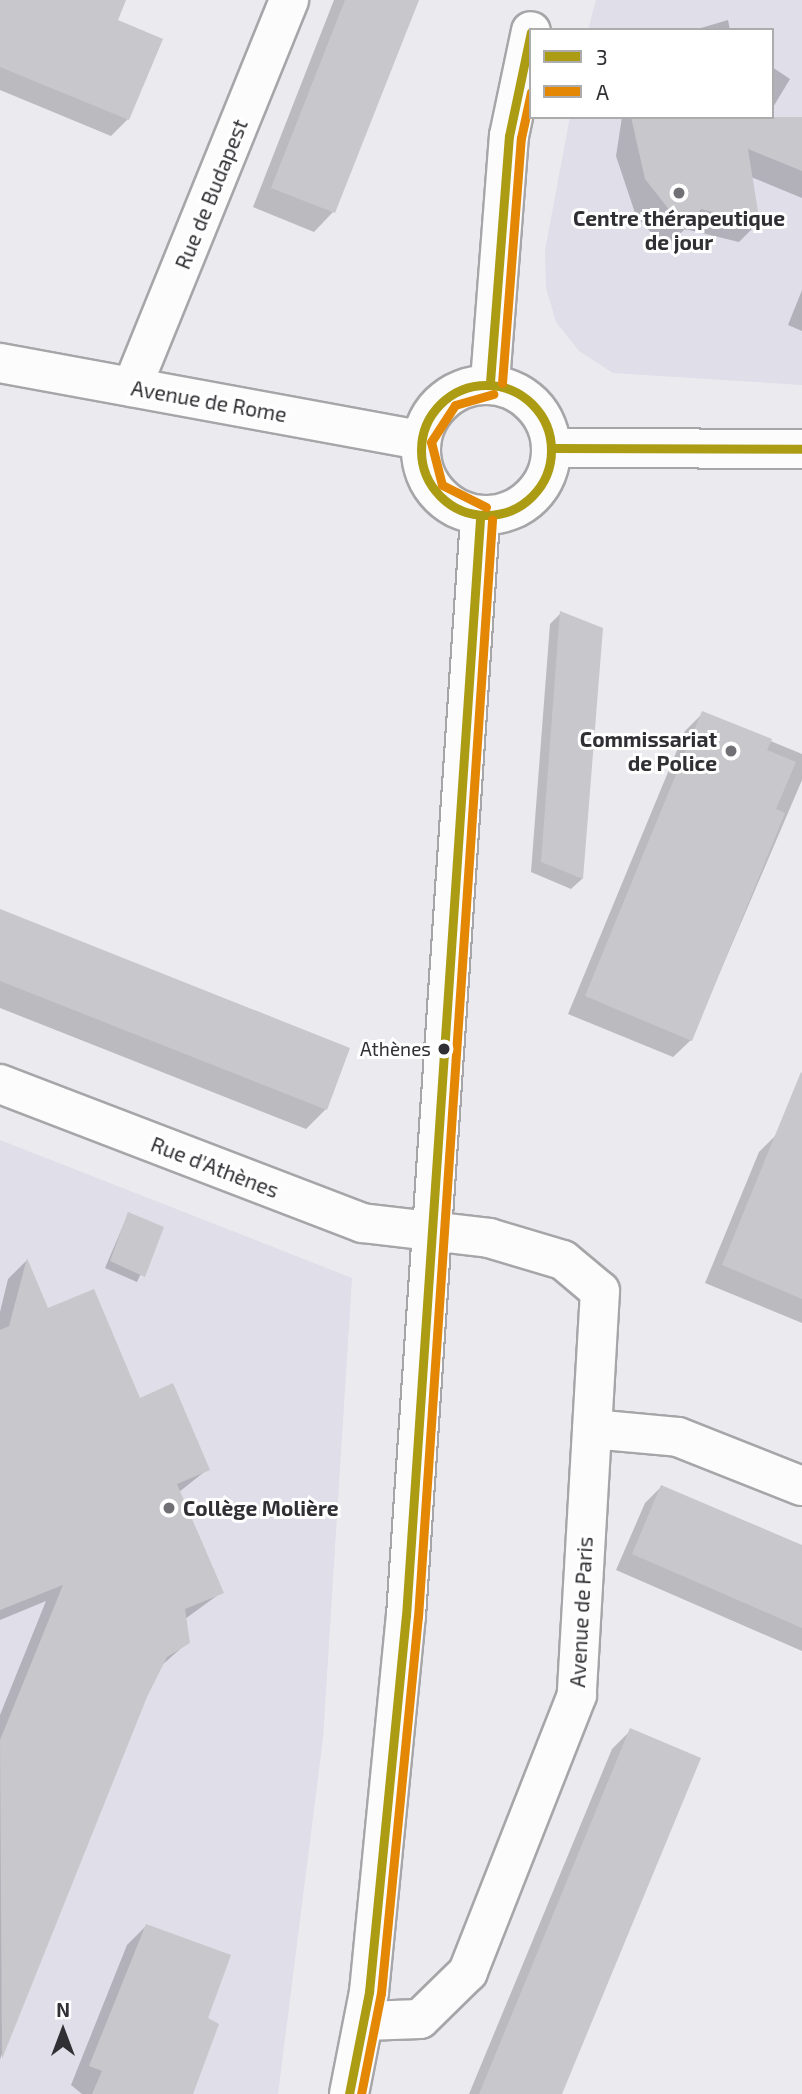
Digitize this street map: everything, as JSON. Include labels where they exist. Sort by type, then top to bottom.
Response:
[{"type":"street","name":"Rue de Budapest","points":[[132,387],[289,0]]},
{"type":"street","points":[[532,28],[537,0]]},
{"type":"street","points":[[490,383],[509,136],[529,41]]},
{"type":"street","name":"Avenue de Rome","points":[[0,363],[418,440]]},
{"type":"street","points":[[490,383],[538,406],[554,449],[533,500],[480,518],[432,493],[418,440],[447,394],[490,383]]},
{"type":"street","points":[[554,449],[802,449]]},
{"type":"street","points":[[349,2094],[365,2021],[406,1616],[480,518]]},
{"type":"street","name":"Rue d'Athènes","points":[[0,1084],[362,1223],[433,1232]]},
{"type":"street","name":"Avenue de Paris","points":[[365,2021],[420,2019],[468,1972],[559,1750],[577,1695],[600,1291],[563,1260],[489,1238],[433,1232]]},
{"type":"street","points":[[592,1429],[678,1437],[802,1486]]},
{"type":"shaded area","name":"Centre thérapeutique de jour","points":[[596,0],[802,0],[802,385],[613,373],[579,351],[556,322],[546,288],[545,250],[570,119],[774,119],[774,28],[589,28]]},
{"type":"shaded area","name":"Collège Molière","points":[[0,1140],[352,1278],[323,1738],[278,2094],[0,2094]]},
{"type":"building","points":[[0,0],[126,0],[118,20],[163,39],[129,120],[0,67]]},
{"type":"building","points":[[345,0],[419,0],[335,213],[271,188]]},
{"type":"building","points":[[802,117],[802,171],[748,149],[760,224],[701,209],[686,231],[645,179],[631,119]]},
{"type":"building","points":[[560,611],[603,628],[583,879],[541,862]]},
{"type":"building","points":[[702,711],[772,739],[767,750],[796,762],[776,809],[785,813],[692,1041],[585,996]]},
{"type":"building","points":[[0,909],[350,1048],[327,1110],[0,981]]},
{"type":"building","points":[[802,1073],[802,1299],[722,1265]]},
{"type":"building","points":[[128,1212],[164,1227],[145,1277],[110,1261]]},
{"type":"building","points":[[27,1258],[48,1308],[94,1289],[140,1398],[173,1383],[210,1470],[177,1484],[224,1593],[185,1609],[190,1643],[167,1657],[147,1697],[2,2059],[0,1740],[63,1585],[0,1610],[0,1330],[9,1326]]},
{"type":"building","points":[[661,1485],[802,1545],[802,1628],[632,1554]]},
{"type":"building","points":[[630,1728],[701,1758],[562,2094],[479,2094]]},
{"type":"building","points":[[146,1924],[231,1955],[208,2018],[219,2024],[193,2094],[92,2094],[102,2071],[89,2066]]},
{"type":"transit line","name":"3","points":[[490,382],[509,136],[529,41]]},
{"type":"transit line","name":"A","points":[[502,383],[521,138],[529,101]]},
{"type":"transit line","name":"3","points":[[486,385],[511,390],[532,404],[546,425],[551,450],[546,475],[532,496],[511,510],[486,515],[461,510],[440,496],[426,475],[421,450],[426,425],[440,404],[461,390],[486,385]]},
{"type":"transit line","name":"A","points":[[486,507],[442,485],[431,442],[455,405],[493,394]]},
{"type":"transit line","name":"3","points":[[554,448],[802,449]]},
{"type":"transit line","name":"3","points":[[349,2094],[369,1992],[406,1616],[480,518]]},
{"type":"transit line","name":"A","points":[[361,2094],[381,1993],[418,1617],[492,519]]},
{"type":"place","name":"Centre thérapeutique de jour","points":[[679,193]]},
{"type":"place","name":"Commissariat de Police","points":[[731,751]]},
{"type":"place","name":"Athènes","points":[[444,1049]]},
{"type":"place","name":"Collège Molière","points":[[169,1508]]}]
